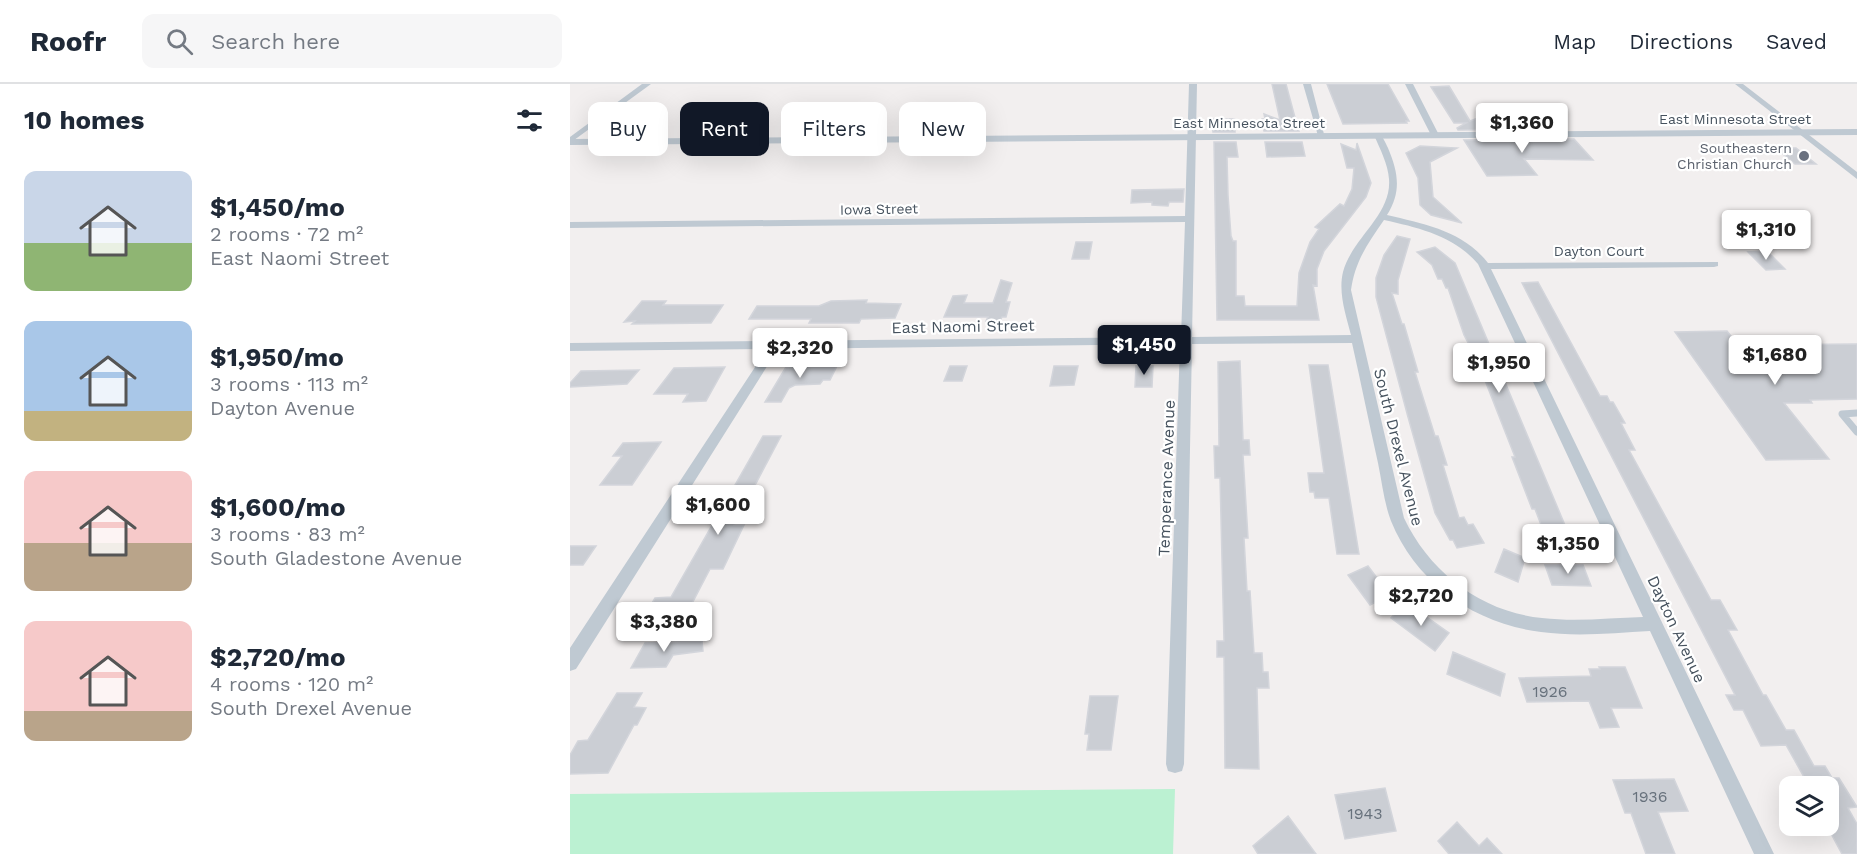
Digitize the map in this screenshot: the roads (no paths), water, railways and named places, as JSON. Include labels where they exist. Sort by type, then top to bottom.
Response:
[{"type":"street","points":[[570,142],[647,84]]},
{"type":"street","name":"Temperance Avenue","points":[[1175,764],[1193,84]]},
{"type":"street","points":[[1307,84],[1322,136]]},
{"type":"street","points":[[1409,84],[1435,135]]},
{"type":"street","points":[[1739,84],[1857,176]]},
{"type":"street","name":"East Minnesota Street","points":[[570,142],[1857,132]]},
{"type":"street","name":"South Drexel Avenue","points":[[1378,135],[1394,181],[1390,203],[1356,250],[1347,276],[1347,297],[1396,518],[1413,551],[1435,576],[1469,601],[1502,616],[1526,623],[1567,626],[1655,624]]},
{"type":"street","name":"Dayton Avenue","points":[[1381,216],[1446,234],[1472,250],[1485,266],[1764,854]]},
{"type":"street","name":"Iowa Street","points":[[570,225],[1189,219]]},
{"type":"street","name":"Dayton Court","points":[[1485,266],[1714,264]]},
{"type":"street","name":"East Naomi Street","points":[[570,346],[1356,339]]},
{"type":"street","points":[[570,663],[775,345]]},
{"type":"lane","points":[[1857,413],[1842,414],[1857,432]]},
{"type":"place","name":"Southeastern Christian Church","points":[[1804,156]]}]
